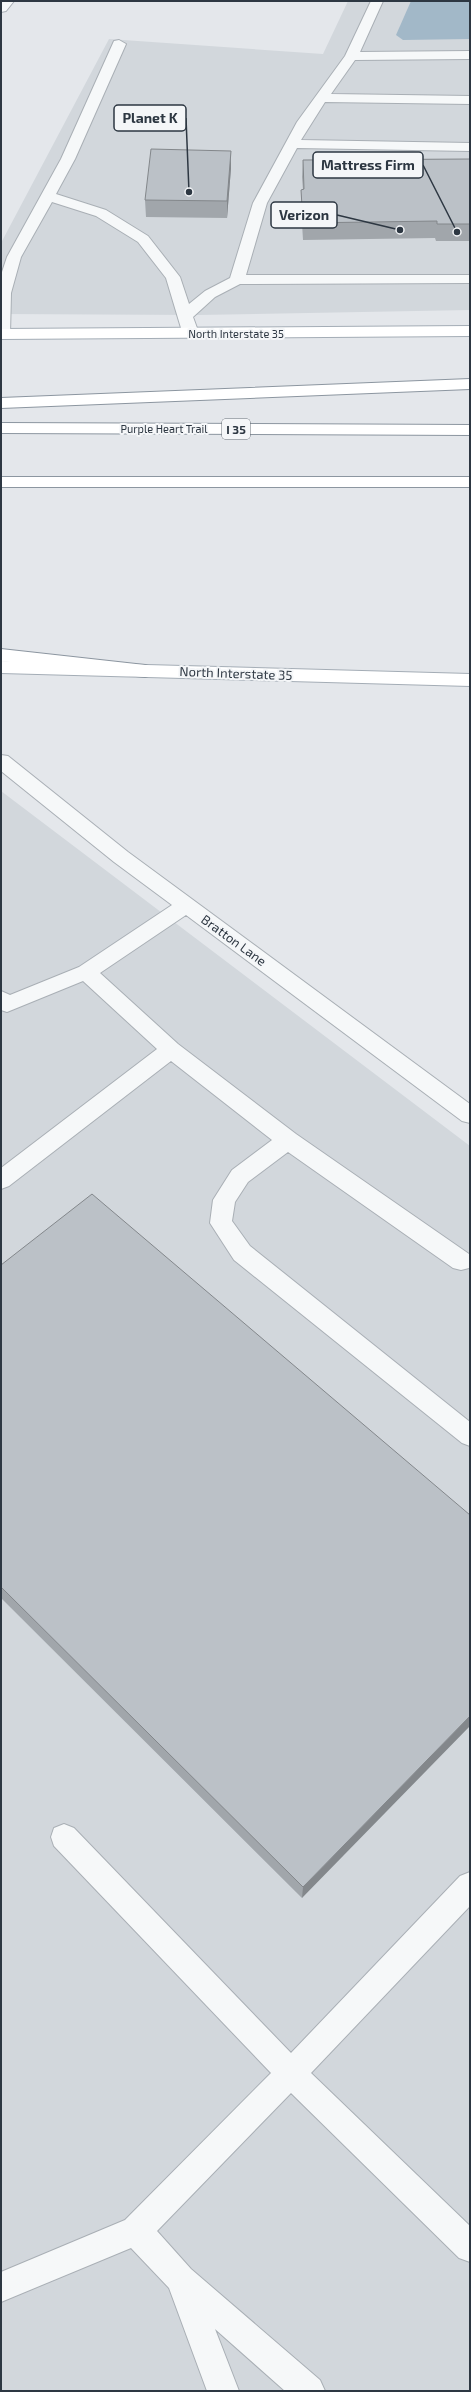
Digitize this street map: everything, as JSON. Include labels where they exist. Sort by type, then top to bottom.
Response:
[{"type":"main road","name":"North Interstate 35","points":[[1,334],[470,331]]},
{"type":"main road","points":[[1,403],[470,384]]},
{"type":"main road","name":"Purple Heart Trail","points":[[1,428],[470,430]]},
{"type":"main road","points":[[1,482],[470,482]]},
{"type":"main road","points":[[1,655],[145,671]]},
{"type":"main road","name":"North Interstate 35","points":[[1,667],[470,680]]},
{"type":"street","points":[[1,8],[8,1]]},
{"type":"street","points":[[238,280],[260,203],[292,144],[321,98],[351,56],[377,1]]},
{"type":"street","points":[[1,334],[3,292],[14,257],[68,160],[119,44]]},
{"type":"street","points":[[351,56],[470,55]]},
{"type":"street","points":[[321,98],[470,100]]},
{"type":"street","points":[[292,144],[470,147]]},
{"type":"street","points":[[48,196],[101,213],[143,239],[173,277],[190,333]]},
{"type":"street","points":[[185,316],[210,294],[238,280],[470,279]]},
{"type":"street","name":"Bratton Lane","points":[[1,761],[121,857],[470,1115]]},
{"type":"street","points":[[1,999],[7,1004],[86,972],[186,905]]},
{"type":"street","points":[[86,972],[171,1050],[288,1140],[467,1260]]},
{"type":"street","points":[[1,1180],[171,1050]]},
{"type":"street","points":[[288,1140],[240,1176],[224,1200],[221,1223],[242,1253],[470,1436]]},
{"type":"street","points":[[64,1837],[291,2073],[470,2247]]},
{"type":"street","points":[[1,2287],[136,2231],[291,2073],[470,1886]]},
{"type":"street","points":[[136,2231],[180,2278],[309,2391]]},
{"type":"street","points":[[180,2278],[223,2391]]},
{"type":"shaded area","points":[[348,1],[470,1],[470,310],[198,315],[1,314],[1,243],[109,39],[323,54]]},
{"type":"shaded area","points":[[1,791],[470,1146],[470,2391],[1,2391]]},
{"type":"water","points":[[411,1],[470,1],[470,39],[403,40],[396,35]]},
{"type":"building","points":[[151,149],[231,151],[227,201],[145,200]]},
{"type":"building","points":[[470,159],[470,224],[437,224],[437,221],[303,223],[301,190],[304,189],[303,160]]},
{"type":"building","points":[[92,1194],[470,1515],[470,1716],[303,1887],[1,1587],[1,1265]]},
{"type":"place","name":"Planet K","points":[[189,192]]},
{"type":"place","name":"Verizon","points":[[400,230]]},
{"type":"place","name":"Mattress Firm","points":[[457,232]]}]
